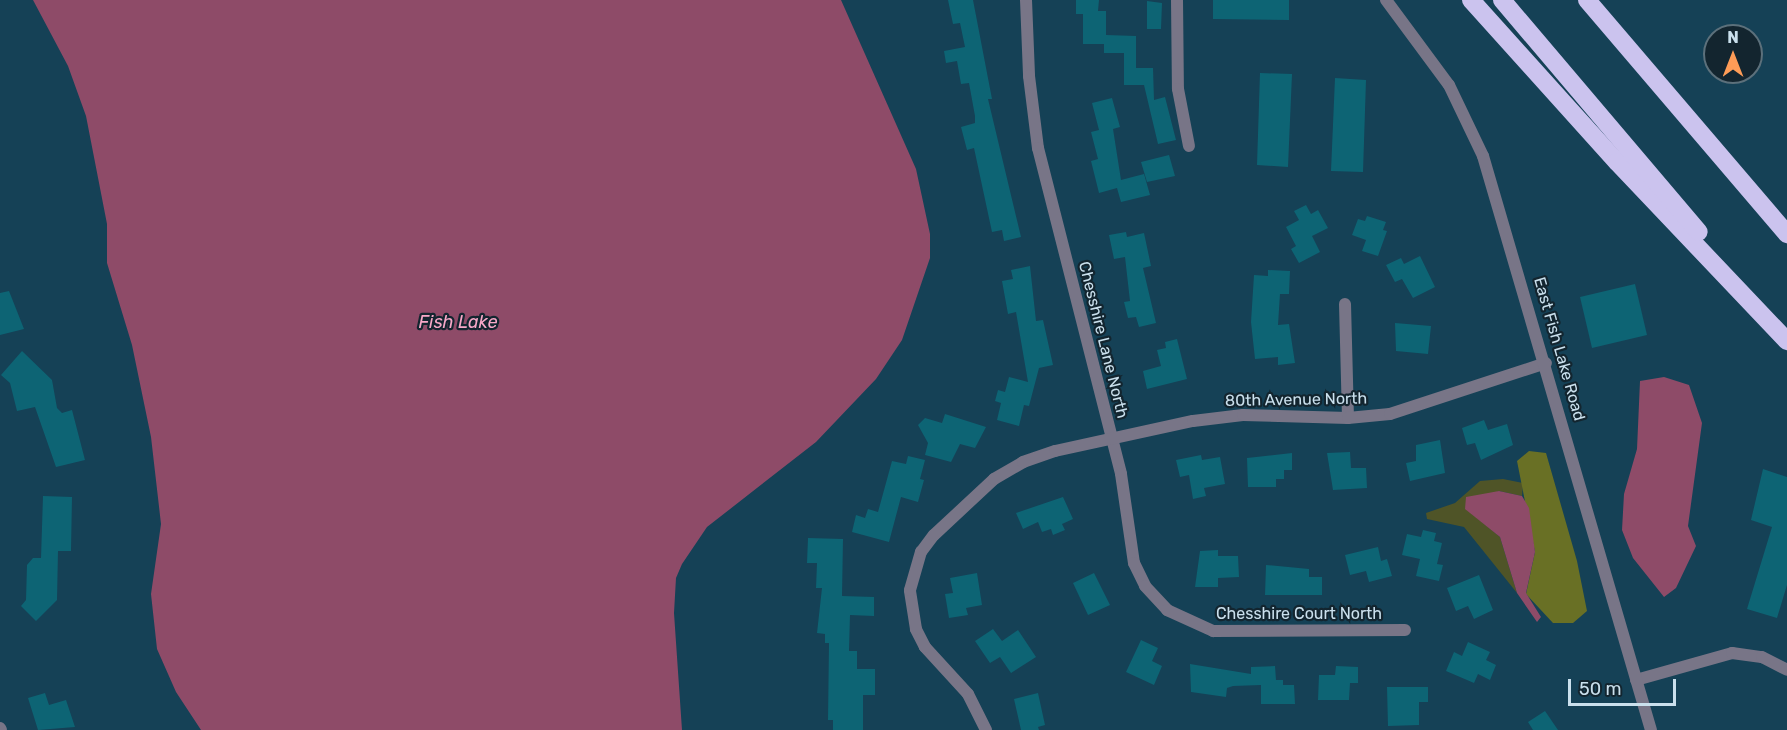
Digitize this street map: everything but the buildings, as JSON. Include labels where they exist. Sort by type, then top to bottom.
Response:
[{"type":"highway","points":[[1471,0],[1617,162],[1787,341]]},
{"type":"highway","points":[[1502,0],[1787,335]]},
{"type":"highway","points":[[1587,0],[1787,234]]},
{"type":"street","name":"Chesshire Lane North","points":[[986,730],[968,694],[925,647],[916,629],[910,590],[921,552],[968,500],[1003,473],[1054,451],[1112,438],[1038,148],[1029,76],[1026,0]]},
{"type":"street","points":[[1177,0],[1178,88],[1189,146]]},
{"type":"street","name":"East Fish Lake Road","points":[[1386,0],[1444,78],[1473,131],[1546,363],[1651,730]]},
{"type":"street","points":[[1345,304],[1348,418]]},
{"type":"street","name":"80th Avenue North","points":[[1112,438],[1193,421],[1243,415],[1348,418],[1428,404],[1546,363]]},
{"type":"street","name":"Chesshire Court North","points":[[1112,438],[1138,575],[1167,610],[1196,627],[1230,633],[1405,630]]},
{"type":"street","points":[[1636,680],[1732,653],[1762,657],[1787,670]]},
{"type":"green space","points":[[1529,451],[1546,453],[1577,561],[1587,611],[1573,623],[1553,623],[1526,594],[1535,552],[1517,461]]},
{"type":"green space","points":[[1503,479],[1523,483],[1522,496],[1499,491],[1465,508],[1500,537],[1517,593],[1464,527],[1427,519],[1426,513],[1455,503],[1480,481]]},
{"type":"water","name":"Fish Lake","points":[[33,0],[841,0],[916,169],[930,234],[930,258],[902,340],[876,379],[816,442],[707,527],[682,564],[676,578],[674,613],[682,730],[201,730],[176,692],[157,649],[151,594],[161,524],[151,437],[132,345],[107,263],[107,224],[86,116],[68,66]]},
{"type":"water","points":[[1664,377],[1689,385],[1702,423],[1688,526],[1696,546],[1676,588],[1664,597],[1633,558],[1622,530],[1624,494],[1637,449],[1640,381]]},
{"type":"water","points":[[1499,491],[1522,496],[1529,508],[1535,552],[1526,593],[1541,617],[1537,622],[1517,593],[1500,537],[1465,509],[1466,497]]}]
